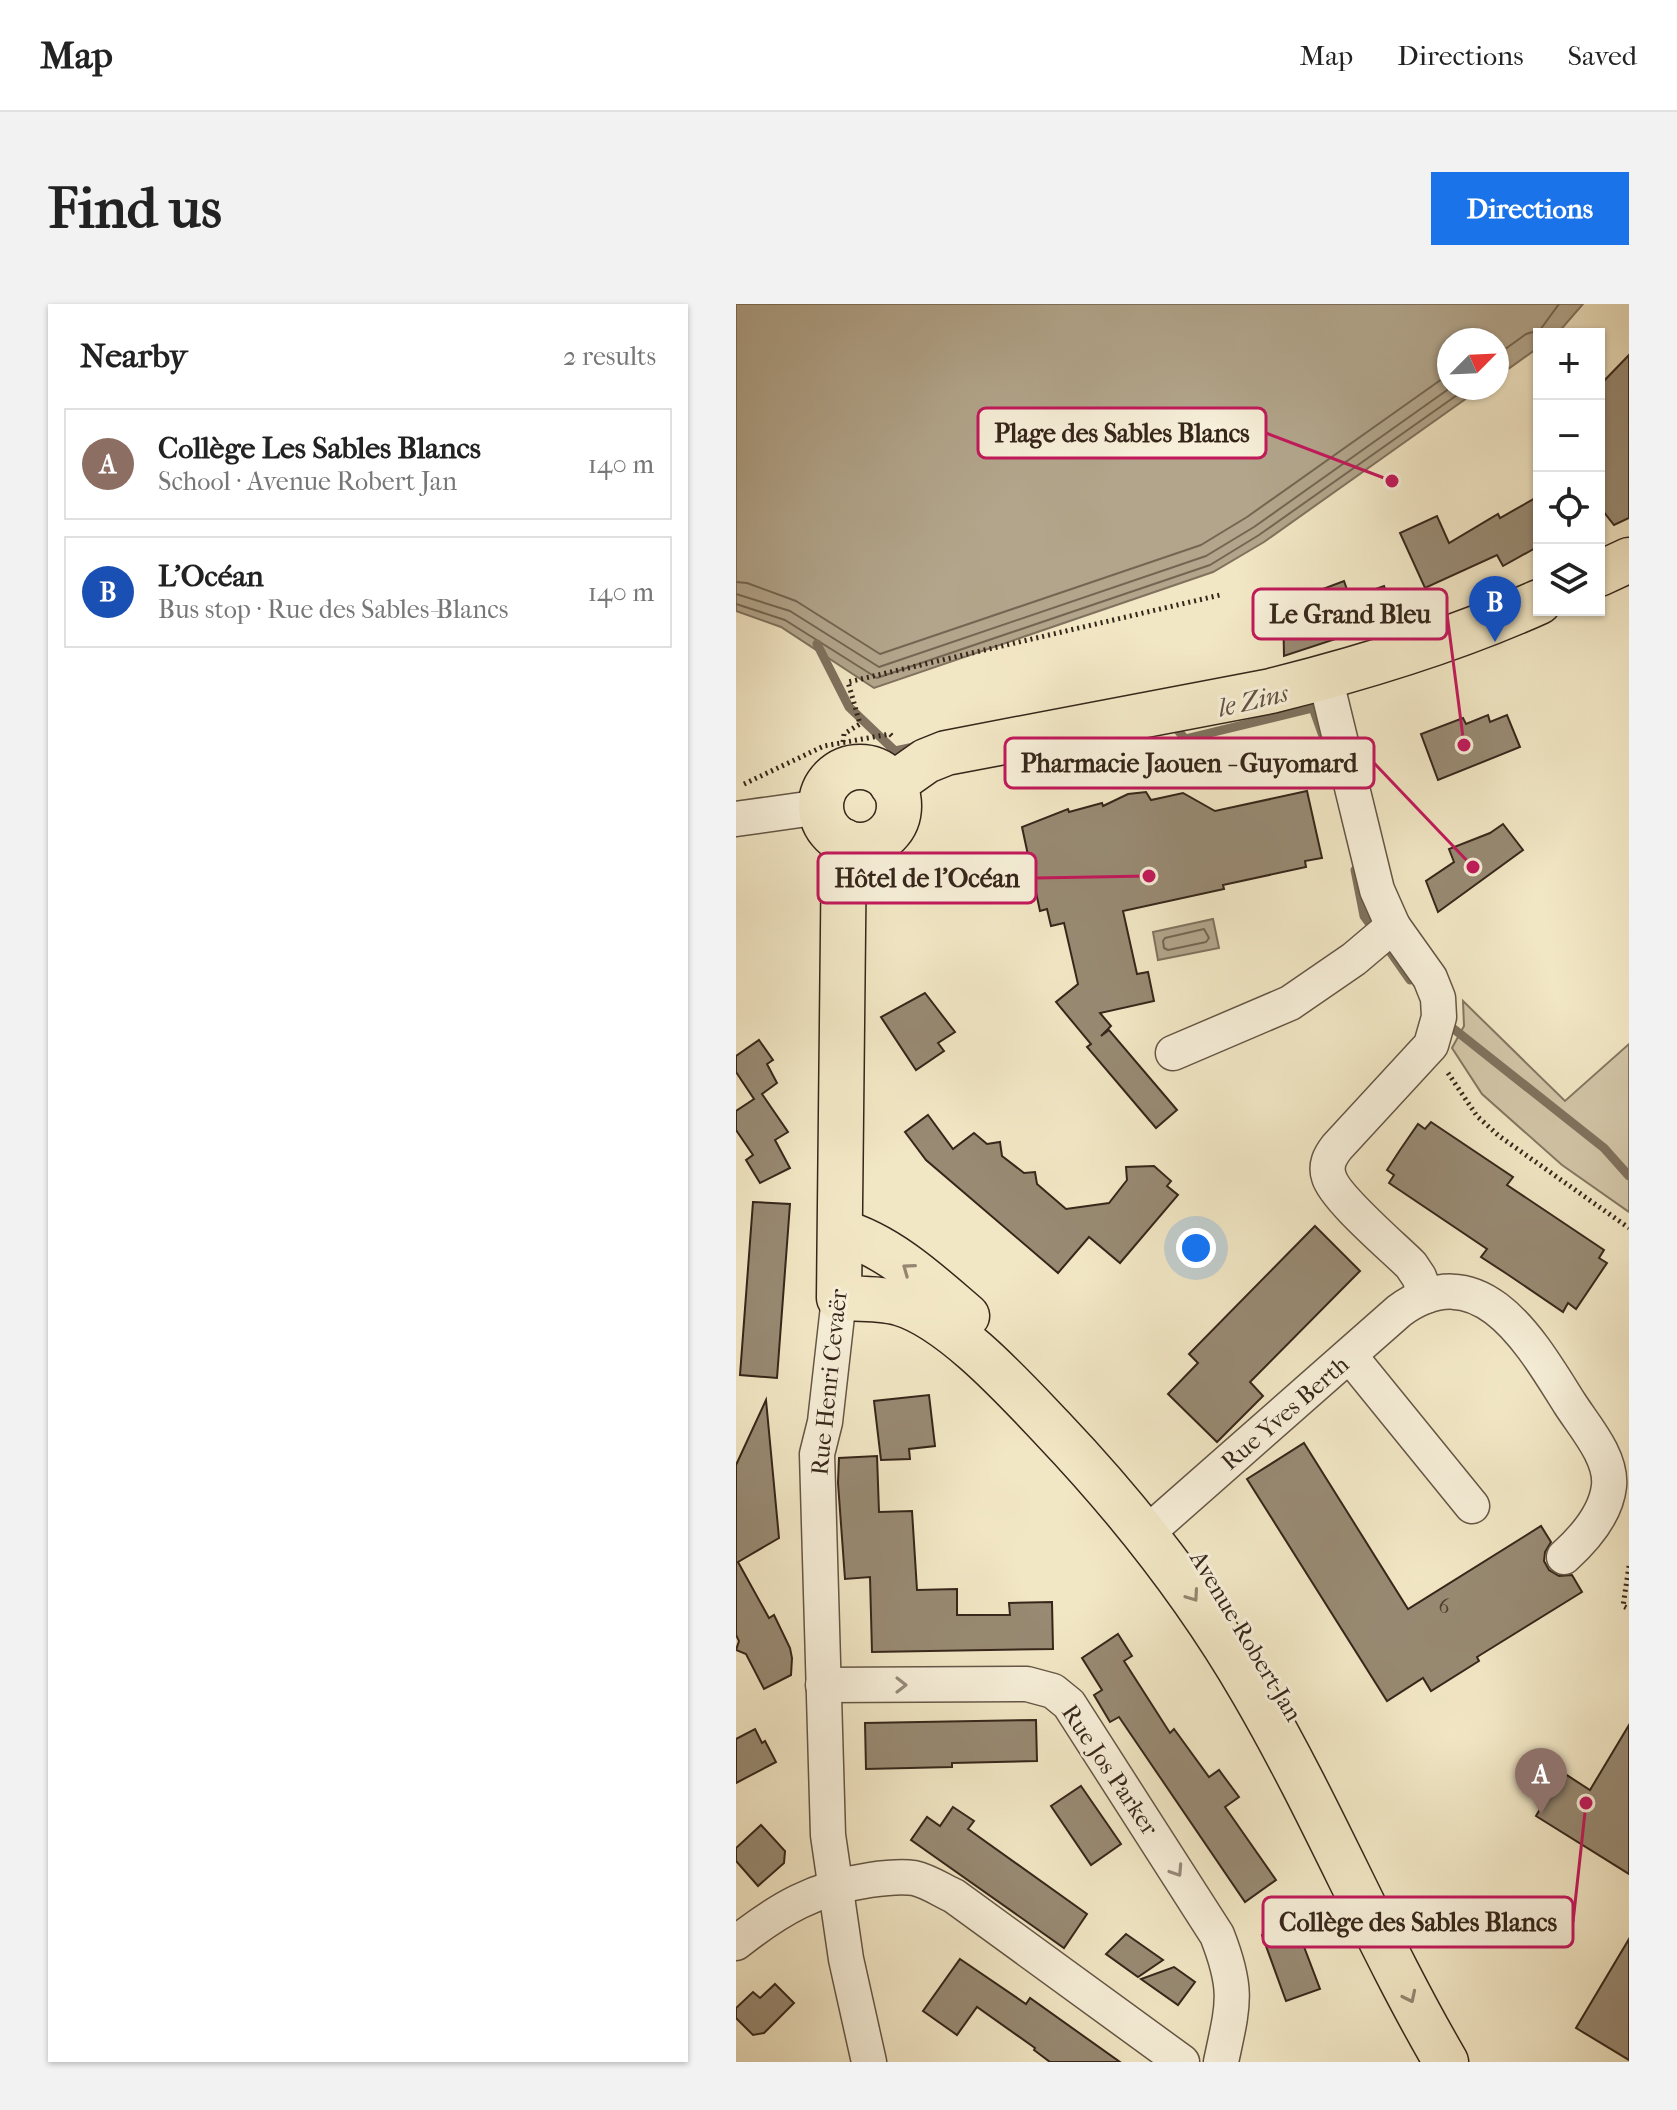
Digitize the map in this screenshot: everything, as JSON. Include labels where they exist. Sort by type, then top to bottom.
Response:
[{"type":"main road","points":[[1605,571],[1629,560]]},
{"type":"main road","points":[[904,776],[897,796],[896,821],[889,831],[869,844],[856,845],[832,824],[823,794],[828,784],[848,769],[873,769],[904,776],[946,753],[1271,691],[1446,640],[1533,604]]},
{"type":"main road","name":"Rue Henri Cevaër","points":[[832,824],[841,1232],[839,1298]]},
{"type":"main road","name":"Avenue Robert Jan","points":[[841,1232],[861,1237],[907,1268],[1005,1349],[1100,1437],[1157,1524],[1195,1599],[1255,1694],[1446,2062]]},
{"type":"main road","name":"Avenue Robert Jan","points":[[839,1298],[900,1303],[927,1315],[956,1337],[1010,1383],[1098,1477],[1157,1524],[1226,1593],[1269,1667],[1476,2062]]},
{"type":"street","points":[[1325,677],[1377,890],[1393,926],[1430,978],[1438,998],[1439,1017],[1431,1045],[1337,1147],[1327,1165],[1328,1175],[1339,1193],[1411,1265],[1426,1296],[1443,1293],[1474,1296],[1503,1312],[1519,1327],[1602,1455],[1609,1486],[1600,1512],[1586,1536],[1564,1557]]},
{"type":"street","points":[[736,819],[832,824]]},
{"type":"street","points":[[1173,1053],[1290,1003],[1354,959],[1393,926]]},
{"type":"street","name":"Rue Yves Berth","points":[[1157,1524],[1399,1311],[1426,1296]]},
{"type":"street","name":"Rue Henri Cevaër","points":[[839,1298],[825,1422],[817,1454],[828,1835],[846,1959],[869,2062]]},
{"type":"street","points":[[1350,1356],[1472,1506]]},
{"type":"street","name":"Rue Jos Parker","points":[[823,1685],[1027,1684],[1053,1691],[1069,1704],[1217,1935],[1230,1969],[1233,2001],[1221,2062]]},
{"type":"street","points":[[736,1943],[794,1902],[837,1885],[891,1877],[915,1878],[954,1896],[1182,2062]]},
{"type":"path","points":[[843,742],[844,734],[860,724],[848,682],[1220,595]]},
{"type":"path","points":[[736,788],[824,746],[890,734],[904,776]]},
{"type":"path","points":[[1431,1045],[1477,1116],[1629,1228]]},
{"type":"path","points":[[1629,1566],[1623,1606],[1629,1609]]},
{"type":"shaded area","points":[[1463,1001],[1565,1101],[1629,1044],[1629,1212],[1562,1165],[1482,1094],[1452,1048],[1464,1026]]},
{"type":"water","points":[[736,304],[1583,304],[1562,328],[1533,328],[1533,351],[1509,368],[1509,328],[1437,328],[1437,400],[1464,400],[1264,542],[1213,572],[874,688],[781,627],[736,611]]},
{"type":"water","points":[[1213,919],[1219,948],[1158,960],[1153,932]]},
{"type":"building","points":[[1629,355],[1629,518],[1614,525],[1605,514],[1605,380]]},
{"type":"building","points":[[1533,499],[1533,549],[1503,566],[1497,555],[1425,588],[1400,533],[1437,516],[1449,543],[1498,514],[1500,518]]},
{"type":"building","points":[[1344,581],[1350,598],[1384,586],[1396,619],[1284,656],[1283,604]]},
{"type":"building","points":[[1488,715],[1490,722],[1507,715],[1520,747],[1438,780],[1421,734],[1463,718],[1466,724]]},
{"type":"building","points":[[1307,791],[1322,858],[1305,861],[1306,867],[1223,885],[1224,889],[1123,911],[1137,974],[1148,972],[1154,1001],[1100,1013],[1111,1026],[1101,1036],[1109,1030],[1177,1110],[1156,1128],[1087,1047],[1091,1044],[1056,1002],[1078,984],[1064,923],[1051,926],[1047,909],[1040,911],[1022,827],[1068,809],[1069,812],[1102,803],[1103,806],[1128,794],[1146,792],[1151,800],[1183,793],[1215,811]]},
{"type":"building","points":[[1503,824],[1523,850],[1438,912],[1426,881],[1454,862],[1449,849],[1490,833]]},
{"type":"building","points":[[925,993],[955,1032],[938,1043],[944,1051],[916,1070],[881,1017]]},
{"type":"building","points":[[759,1040],[773,1060],[767,1064],[777,1083],[762,1094],[788,1132],[775,1140],[790,1168],[760,1183],[746,1160],[753,1155],[736,1130],[736,1111],[754,1099],[736,1072],[736,1056]]},
{"type":"building","points":[[928,1115],[953,1149],[974,1133],[987,1144],[1000,1142],[1002,1156],[1024,1173],[1035,1172],[1037,1184],[1066,1209],[1109,1203],[1127,1180],[1126,1167],[1154,1166],[1171,1181],[1167,1186],[1178,1195],[1120,1263],[1089,1237],[1058,1273],[926,1160],[905,1132]]},
{"type":"building","points":[[1431,1122],[1513,1177],[1507,1185],[1604,1250],[1599,1258],[1607,1263],[1576,1309],[1568,1303],[1563,1312],[1481,1257],[1487,1249],[1389,1183],[1394,1175],[1387,1170],[1400,1150],[1418,1124],[1425,1129]]},
{"type":"building","points":[[753,1202],[790,1204],[777,1378],[740,1375]]},
{"type":"building","points":[[1315,1226],[1360,1271],[1250,1382],[1263,1396],[1217,1442],[1168,1394],[1198,1363],[1189,1354]]},
{"type":"building","points":[[929,1395],[935,1446],[909,1449],[910,1459],[881,1460],[874,1401]]},
{"type":"building","points":[[766,1400],[779,1538],[738,1562],[769,1618],[774,1615],[792,1658],[791,1675],[764,1689],[746,1654],[736,1650],[739,1641],[736,1635],[736,1465]]},
{"type":"building","points":[[1304,1443],[1408,1609],[1541,1526],[1551,1542],[1544,1561],[1549,1570],[1559,1576],[1572,1575],[1582,1592],[1477,1657],[1479,1661],[1431,1691],[1423,1678],[1387,1701],[1247,1479]]},
{"type":"building","points":[[877,1456],[879,1512],[912,1511],[917,1590],[957,1589],[957,1615],[1010,1615],[1009,1603],[1052,1602],[1053,1649],[872,1652],[870,1577],[845,1579],[838,1483],[839,1458]]},
{"type":"building","points":[[1118,1634],[1132,1656],[1124,1661],[1170,1733],[1174,1729],[1209,1777],[1219,1770],[1239,1797],[1225,1807],[1276,1880],[1245,1902],[1119,1717],[1110,1722],[1094,1695],[1102,1690],[1082,1658]]},
{"type":"building","points":[[1036,1720],[1037,1761],[866,1769],[865,1723]]},
{"type":"building","points":[[1629,1725],[1629,1874],[1536,1816],[1562,1772],[1590,1790]]},
{"type":"building","points":[[755,1729],[776,1762],[736,1783],[736,1739]]},
{"type":"building","points":[[1081,1786],[1121,1844],[1091,1865],[1051,1806]]},
{"type":"building","points":[[953,1807],[974,1821],[968,1829],[1087,1914],[1064,1948],[911,1840],[927,1817],[940,1826]]},
{"type":"building","points":[[761,1825],[785,1851],[784,1863],[758,1886],[736,1861],[736,1848]]},
{"type":"building","points":[[1295,1923],[1320,1989],[1286,2001],[1262,1935]]},
{"type":"building","points":[[1126,1934],[1163,1960],[1138,1977],[1106,1954]]},
{"type":"building","points":[[1629,1939],[1629,2060],[1576,2028]]},
{"type":"building","points":[[960,1959],[1026,2004],[1030,1998],[1120,2062],[1050,2062],[977,2007],[957,2035],[923,2011]]},
{"type":"building","points":[[1174,1967],[1195,1982],[1178,2005],[1141,1979]]},
{"type":"building","points":[[775,1984],[794,2003],[764,2033],[753,2035],[736,2018],[736,2008],[753,1992],[760,1998]]},
{"type":"waterway","name":"le Zins","points":[[817,644],[849,707],[895,751],[914,747]]},
{"type":"waterway","name":"le Zins","points":[[1172,723],[1185,739],[1313,708],[1323,736]]},
{"type":"waterway","name":"le Zins","points":[[1355,870],[1364,916],[1375,931]]},
{"type":"waterway","name":"le Zins","points":[[1384,943],[1410,980]]},
{"type":"waterway","name":"le Zins","points":[[1445,1022],[1604,1148],[1629,1176]]},
{"type":"place","name":"Plage des Sables Blancs","points":[[1392,481]]},
{"type":"place","name":"L'Océan","points":[[1495,642]]},
{"type":"place","name":"Le Grand Bleu","points":[[1464,745]]},
{"type":"place","name":"Pharmacie Jaouen - Guyomard","points":[[1473,867]]},
{"type":"place","name":"Hôtel de l'Océan","points":[[1149,876]]},
{"type":"place","name":"Collège des Sables Blancs","points":[[1586,1803]]},
{"type":"place","name":"Collège Les Sables Blancs","points":[[1541,1814]]}]
